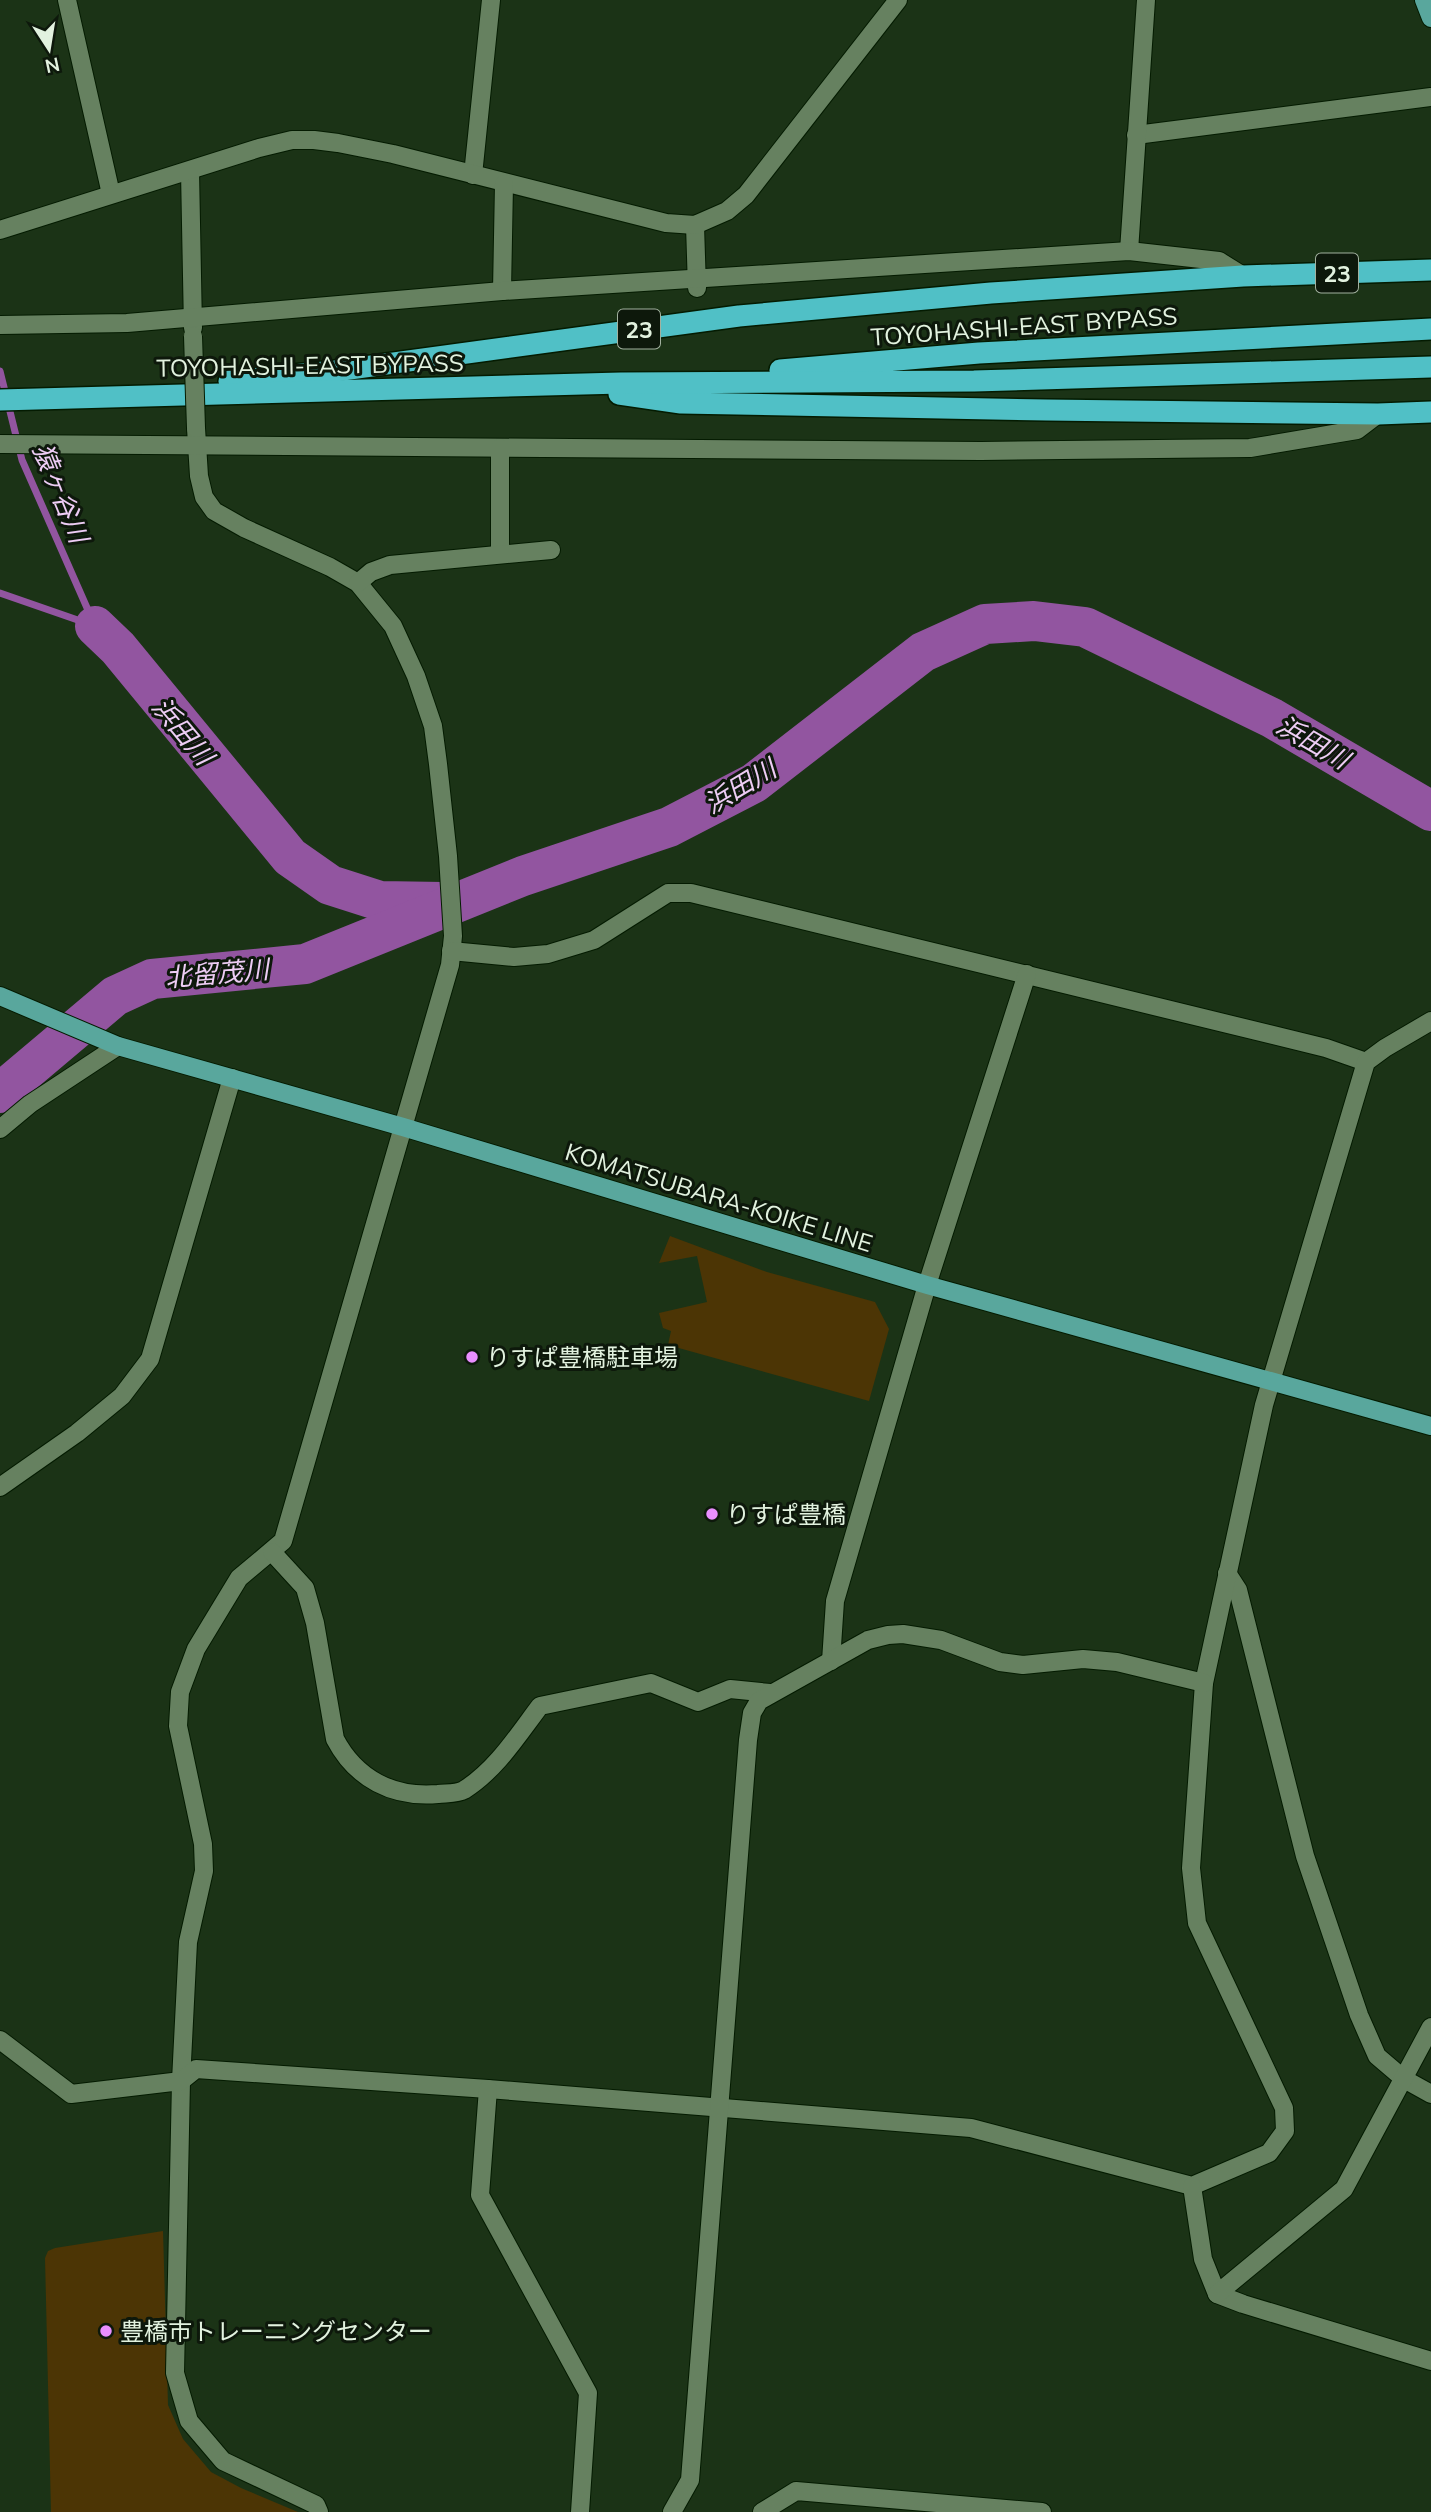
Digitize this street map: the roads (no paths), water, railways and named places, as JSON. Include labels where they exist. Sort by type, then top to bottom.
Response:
[{"type":"highway","name":"23","points":[[35,398],[335,371],[739,316],[991,293],[1244,276],[1431,270]]},
{"type":"highway","name":"TOYOHASHI-EAST BYPASS","points":[[0,400],[621,383],[979,353],[1431,329]]},
{"type":"highway","name":"TOYOHASHI-EAST BYPASS","points":[[621,383],[974,381],[1431,366]]},
{"type":"highway","name":"23","points":[[554,386],[681,403],[1378,414],[1431,412]]},
{"type":"main road","points":[[1424,0],[1431,18]]},
{"type":"main road","name":"KOMATSUBARA-KOIKE LINE","points":[[0,996],[112,1043],[927,1284],[1431,1426]]},
{"type":"street","points":[[67,0],[111,194]]},
{"type":"street","points":[[473,175],[491,0]]},
{"type":"street","points":[[0,230],[292,140],[314,140],[393,154],[666,223],[695,225],[727,211],[746,195],[898,0]]},
{"type":"street","points":[[1129,251],[1146,0]]},
{"type":"street","points":[[1136,135],[1431,97]]},
{"type":"street","points":[[190,171],[197,438],[199,476],[204,497],[214,511],[244,528],[330,567],[358,583],[393,626],[416,676],[433,726],[448,856],[452,944],[450,965],[283,1541],[239,1578],[196,1649],[180,1692],[178,1726],[204,1844],[204,1871],[188,1942],[181,2081],[175,2373],[189,2421],[223,2460],[316,2505],[319,2512]]},
{"type":"street","points":[[502,291],[504,184]]},
{"type":"street","points":[[695,225],[697,282]]},
{"type":"street","points":[[5,325],[127,323],[502,291],[697,282],[1129,251],[1219,261],[1244,276]]},
{"type":"street","points":[[0,444],[38,445],[197,438],[500,448],[701,440],[981,451],[1250,448],[1357,430],[1378,414]]},
{"type":"street","points":[[500,448],[500,554]]},
{"type":"street","points":[[358,583],[371,572],[390,565],[551,550]]},
{"type":"street","points":[[452,944],[514,957],[548,954],[594,940],[668,893],[691,892],[1326,1048],[1366,1062]]},
{"type":"street","points":[[831,1661],[835,1601],[927,1284],[1027,974]]},
{"type":"street","points":[[0,2040],[71,2094],[181,2081],[196,2069],[488,2089],[971,2128],[1192,2186],[1269,2153],[1285,2131],[1284,2108],[1196,1923],[1191,1868],[1204,1683],[1264,1405],[1366,1062],[1431,1021]]},
{"type":"street","points":[[0,1129],[112,1043]]},
{"type":"street","points":[[0,1487],[76,1433],[122,1396],[150,1359],[232,1078]]},
{"type":"street","points":[[272,1552],[305,1588],[315,1623],[335,1739],[344,1756],[362,1775],[389,1789],[418,1796],[462,1792],[496,1763],[540,1706],[651,1683],[698,1702],[730,1689],[770,1693]]},
{"type":"street","points":[[1227,1573],[1238,1590],[1305,1856],[1359,2015],[1377,2056],[1404,2079],[1431,2094]]},
{"type":"street","points":[[672,2512],[690,2480],[748,1740],[752,1713],[759,1701],[868,1640],[903,1634],[941,1640],[1000,1662],[1023,1665],[1083,1659],[1118,1662],[1204,1683]]},
{"type":"street","points":[[1217,2294],[1344,2189],[1431,2027]]},
{"type":"street","points":[[488,2089],[480,2195],[589,2393],[580,2512]]},
{"type":"street","points":[[1192,2186],[1203,2259],[1217,2294],[1431,2361]]},
{"type":"street","points":[[762,2512],[796,2491],[1042,2512]]},
{"type":"waterway","name":"猿ヶ谷川","points":[[0,371],[22,460],[95,626]]},
{"type":"waterway","points":[[0,593],[95,626]]},
{"type":"waterway","name":"浜田川","points":[[0,1093],[115,996],[152,979],[305,964],[523,876],[669,827],[754,783],[923,652],[985,624],[1034,621],[1085,627],[1272,718],[1431,811]]},
{"type":"waterway","name":"浜田川","points":[[95,626],[118,648],[290,857],[330,885],[380,901],[443,902]]},
{"type":"place","name":"りすぱ豊橋駐車場","points":[[472,1357]]},
{"type":"place","name":"りすぱ豊橋","points":[[712,1514]]},
{"type":"place","name":"豊橋市トレーニングセンター","points":[[106,2331]]},
{"type":"water label","name":"北留茂川","points":[[217,973]]}]
